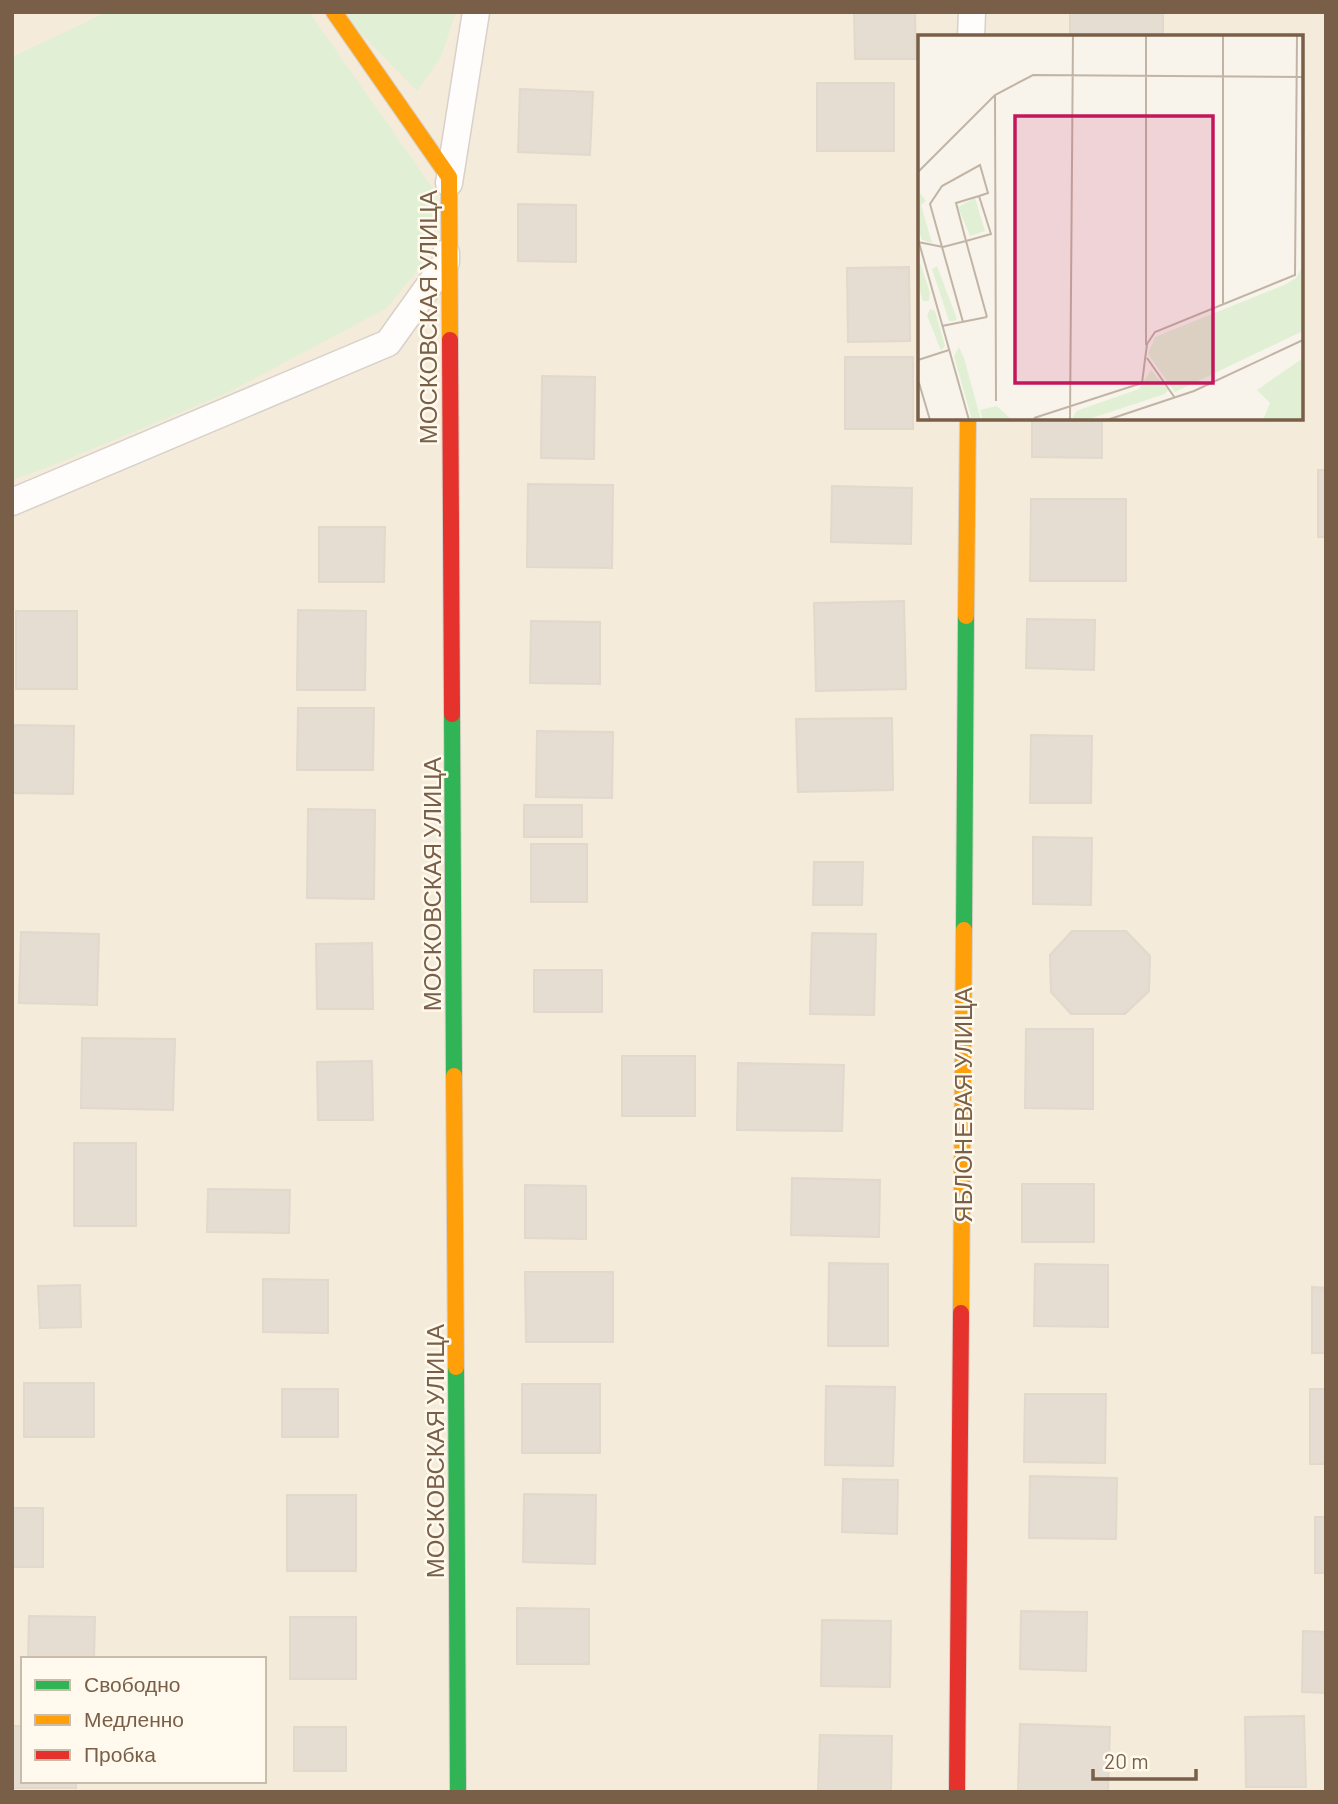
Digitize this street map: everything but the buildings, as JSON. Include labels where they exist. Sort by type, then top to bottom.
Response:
[{"type":"street","name":"МОСКОВСКАЯ УЛИЦА","points":[[334,12],[449,177],[458,1792]]},
{"type":"street","points":[[12,502],[388,343],[446,262],[449,177],[476,12]]},
{"type":"street","points":[[971,35],[972,12]]},
{"type":"street","name":"ЯБЛОНЕВАЯ УЛИЦА","points":[[957,1792],[968,420]]},
{"type":"shaded area","points":[[12,12],[1326,12],[1326,1792],[12,1792]]},
{"type":"green space","points":[[107,12],[309,12],[436,193],[423,263],[387,308],[227,393],[12,480],[12,57]]},
{"type":"green space","points":[[345,12],[456,12],[441,57],[417,91],[357,29]]},
{"type":"traffic: fast","points":[[964,930],[966,616]]},
{"type":"traffic: fast","points":[[452,714],[454,1076]]},
{"type":"traffic: fast","points":[[456,1367],[458,1792]]},
{"type":"traffic: slow","points":[[334,12],[449,177],[450,340]]},
{"type":"traffic: slow","points":[[966,616],[968,420]]},
{"type":"traffic: slow","points":[[961,1313],[964,930]]},
{"type":"traffic: slow","points":[[454,1076],[456,1367]]},
{"type":"traffic: jam","points":[[450,340],[452,714]]},
{"type":"traffic: jam","points":[[957,1792],[961,1313]]}]
